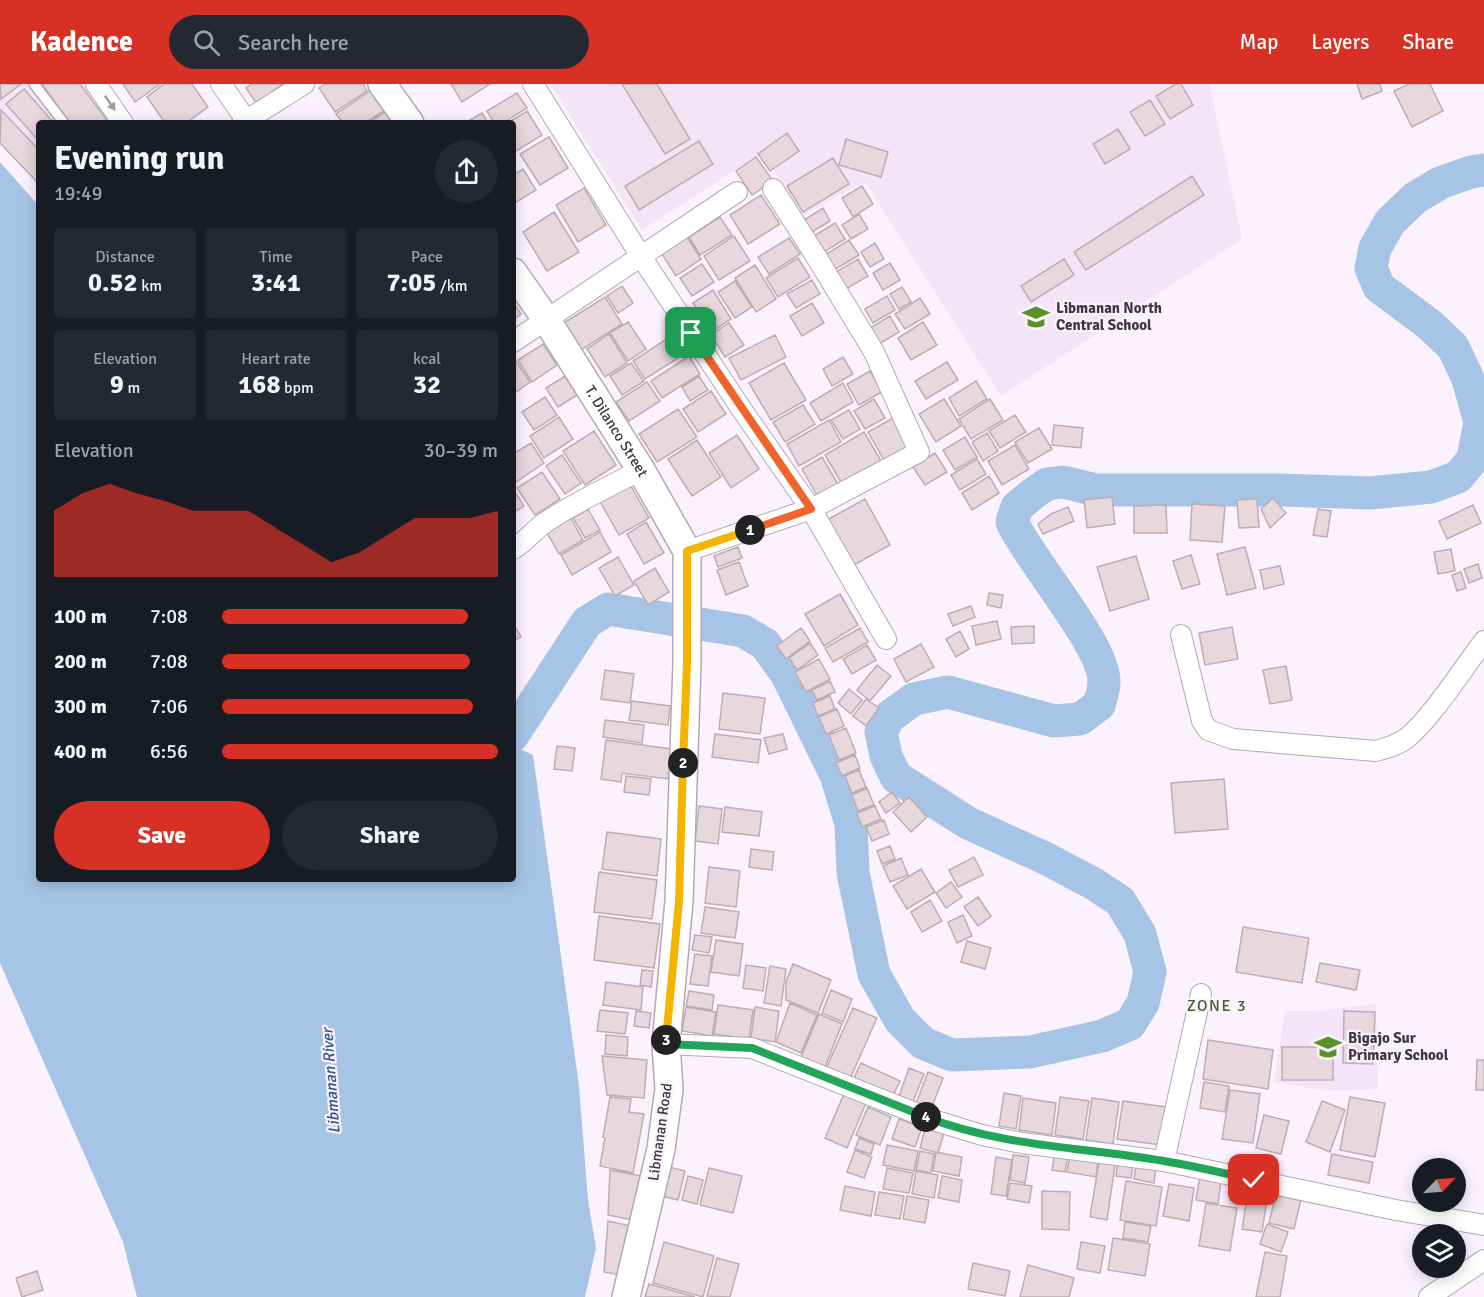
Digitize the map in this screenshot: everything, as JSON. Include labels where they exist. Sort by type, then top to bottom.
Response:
[{"type":"main road","points":[[382,84],[408,120]]},
{"type":"main road","name":"T. Dilanco Street","points":[[516,276],[546,319],[640,470],[687,551],[686,604]]},
{"type":"main road","name":"Libmanan Road","points":[[626,1297],[661,1149],[669,1089],[666,1044],[679,901],[687,663],[686,604]]},
{"type":"street","points":[[96,84],[121,120]]},
{"type":"street","points":[[221,84],[245,120]]},
{"type":"street","points":[[249,120],[304,84]]},
{"type":"street","points":[[532,84],[642,258],[740,407],[811,509],[886,639]]},
{"type":"street","points":[[687,551],[811,509],[919,452],[874,352],[818,258],[773,189]]},
{"type":"street","points":[[516,340],[642,258],[737,192]]},
{"type":"street","points":[[516,547],[550,519],[640,470]]},
{"type":"street","points":[[1181,635],[1202,721],[1208,730],[1233,739],[1376,751],[1407,737],[1431,711],[1484,641]]},
{"type":"street","points":[[1164,1161],[1201,994]]},
{"type":"street","points":[[666,1044],[752,1048],[933,1120],[982,1135],[1022,1143],[1164,1161],[1396,1210],[1484,1225]]},
{"type":"street","points":[[1430,1297],[1484,1260]]},
{"type":"lane","points":[[34,84],[62,120]]},
{"type":"shaded area","points":[[0,84],[87,84],[114,120],[36,120],[36,183],[0,140]]},
{"type":"shaded area","name":"Libmanan North Central School","points":[[550,84],[1211,84],[1242,239],[1001,396],[865,182],[802,216],[763,152],[642,230]]},
{"type":"shaded area","name":"Bigajo Sur Primary School","points":[[1376,1004],[1378,1089],[1330,1091],[1274,1082],[1285,1011],[1317,1011]]},
{"type":"water","name":"Libmanan River","points":[[0,162],[36,203],[36,882],[516,882],[516,747],[533,755],[579,1086],[588,1200],[596,1248],[585,1297],[137,1297],[123,1242],[0,963]]},
{"type":"building","points":[[0,84],[21,84],[1,99]]},
{"type":"building","points":[[42,84],[80,84],[107,120],[68,120]]},
{"type":"building","points":[[123,84],[160,84],[135,102]]},
{"type":"building","points":[[164,84],[192,84],[208,107],[190,120],[163,120],[147,97]]},
{"type":"building","points":[[252,84],[283,84],[256,103],[246,88]]},
{"type":"building","points":[[325,84],[363,84],[367,91],[335,112],[319,88]]},
{"type":"building","points":[[451,84],[490,84],[462,102]]},
{"type":"building","points":[[622,84],[657,84],[690,139],[665,154]]},
{"type":"building","points":[[1176,84],[1181,84],[1193,105],[1170,119],[1156,96]]},
{"type":"building","points":[[1357,84],[1380,84],[1382,91],[1362,99]]},
{"type":"building","points":[[1409,84],[1430,84],[1443,111],[1412,127],[1394,91]]},
{"type":"building","points":[[24,89],[51,120],[36,120],[36,138],[6,104]]},
{"type":"building","points":[[373,89],[387,109],[370,120],[341,120],[336,114]]},
{"type":"building","points":[[517,93],[527,108],[508,120],[492,120],[487,111]]},
{"type":"building","points":[[1150,100],[1165,124],[1145,136],[1130,112]]},
{"type":"building","points":[[390,109],[397,120],[373,120]]},
{"type":"building","points":[[1,110],[36,147],[36,181],[0,143]]},
{"type":"building","points":[[527,111],[542,135],[516,151],[516,120],[513,120]]},
{"type":"building","points":[[482,113],[486,120],[470,120]]},
{"type":"building","points":[[1118,129],[1130,149],[1105,164],[1093,144]]},
{"type":"building","points":[[787,133],[799,151],[770,171],[758,154]]},
{"type":"building","points":[[549,137],[568,168],[540,185],[520,154]]},
{"type":"building","points":[[846,139],[888,152],[881,177],[839,165]]},
{"type":"building","points":[[699,141],[713,164],[639,210],[625,186]]},
{"type":"building","points":[[756,157],[773,181],[752,195],[736,171]]},
{"type":"building","points":[[833,158],[849,184],[803,212],[787,186]]},
{"type":"building","points":[[523,169],[536,190],[516,202],[516,173]]},
{"type":"building","points":[[1192,176],[1204,195],[1086,270],[1074,252]]},
{"type":"building","points":[[862,186],[873,204],[853,217],[842,198]]},
{"type":"building","points":[[584,188],[606,225],[578,242],[556,205]]},
{"type":"building","points":[[761,195],[780,224],[748,244],[730,215]]},
{"type":"building","points":[[823,208],[830,221],[812,232],[804,220]]},
{"type":"building","points":[[554,212],[579,252],[547,271],[523,232]]},
{"type":"building","points":[[859,214],[868,229],[851,239],[842,225]]},
{"type":"building","points":[[720,217],[732,235],[700,255],[689,237]]},
{"type":"building","points":[[835,223],[845,239],[824,252],[814,236]]},
{"type":"building","points":[[734,236],[750,261],[719,280],[704,256]]},
{"type":"building","points":[[687,237],[701,259],[676,276],[662,254]]},
{"type":"building","points":[[789,238],[800,254],[769,274],[758,257]]},
{"type":"building","points":[[849,240],[859,255],[834,270],[825,255]]},
{"type":"building","points":[[875,243],[884,259],[870,267],[861,252]]},
{"type":"building","points":[[798,258],[810,277],[778,297],[766,278]]},
{"type":"building","points":[[858,259],[868,276],[846,289],[836,272]]},
{"type":"building","points":[[1064,259],[1074,275],[1031,302],[1021,286]]},
{"type":"building","points":[[890,263],[900,280],[883,290],[873,273]]},
{"type":"building","points":[[702,264],[714,282],[692,296],[680,278]]},
{"type":"building","points":[[755,265],[776,299],[756,312],[735,278]]},
{"type":"building","points":[[812,280],[820,294],[796,308],[787,294]]},
{"type":"building","points":[[735,281],[752,307],[735,318],[718,292]]},
{"type":"building","points":[[622,286],[633,303],[618,313],[607,296]]},
{"type":"building","points":[[902,287],[911,302],[899,309],[890,294]]},
{"type":"building","points":[[713,290],[731,319],[711,332],[693,303]]},
{"type":"building","points":[[887,296],[895,310],[873,323],[865,309]]},
{"type":"building","points":[[605,297],[622,324],[581,350],[564,323]]},
{"type":"building","points":[[920,298],[930,314],[905,329],[895,314]]},
{"type":"building","points":[[812,303],[824,323],[802,336],[790,316]]},
{"type":"building","points":[[516,306],[521,314],[516,318]]},
{"type":"building","points":[[890,316],[899,332],[879,344],[870,328]]},
{"type":"building","points":[[628,322],[646,349],[628,361],[610,333]]},
{"type":"building","points":[[923,322],[937,345],[911,360],[898,338]]},
{"type":"building","points":[[729,323],[744,345],[725,357],[711,335]]},
{"type":"building","points":[[609,334],[627,363],[605,377],[587,349]]},
{"type":"building","points":[[775,335],[786,357],[741,380],[729,358]]},
{"type":"building","points":[[671,336],[683,355],[645,379],[633,361]]},
{"type":"building","points":[[543,344],[557,365],[532,382],[518,360]]},
{"type":"building","points":[[689,356],[700,374],[662,398],[651,381]]},
{"type":"building","points":[[843,357],[853,374],[832,386],[823,369]]},
{"type":"building","points":[[516,361],[530,382],[516,392]]},
{"type":"building","points":[[947,362],[958,380],[926,399],[915,381]]},
{"type":"building","points":[[631,363],[644,381],[622,395],[610,376]]},
{"type":"building","points":[[784,363],[806,400],[771,420],[749,383]]},
{"type":"building","points":[[870,371],[882,392],[859,405],[847,384]]},
{"type":"building","points":[[565,376],[577,395],[558,407],[546,388]]},
{"type":"building","points":[[699,376],[708,390],[690,401],[682,387]]},
{"type":"building","points":[[976,381],[987,399],[959,416],[949,398]]},
{"type":"building","points":[[647,382],[660,401],[629,421],[616,402]]},
{"type":"building","points":[[843,383],[853,402],[821,421],[810,403]]},
{"type":"building","points":[[711,391],[726,414],[698,432],[683,409]]},
{"type":"building","points":[[545,397],[557,415],[534,430],[522,412]]},
{"type":"building","points":[[874,399],[885,418],[865,429],[854,411]]},
{"type":"building","points":[[944,399],[961,426],[936,442],[919,414]]},
{"type":"building","points":[[990,399],[1003,420],[971,439],[959,419]]},
{"type":"building","points":[[803,405],[815,424],[785,442],[773,422]]},
{"type":"building","points":[[678,409],[697,437],[657,462],[639,434]]},
{"type":"building","points":[[849,410],[860,429],[843,439],[831,420]]},
{"type":"building","points":[[1015,415],[1026,432],[1000,448],[989,431]]},
{"type":"building","points":[[559,417],[573,439],[544,458],[530,436]]},
{"type":"building","points":[[893,418],[909,446],[884,460],[868,432]]},
{"type":"building","points":[[829,420],[841,442],[799,466],[787,444]]},
{"type":"building","points":[[1054,425],[1083,428],[1081,448],[1052,445]]},
{"type":"building","points":[[1039,428],[1052,449],[1028,463],[1015,442]]},
{"type":"building","points":[[594,431],[616,465],[585,485],[563,451]]},
{"type":"building","points":[[864,432],[881,461],[842,484],[825,455]]},
{"type":"building","points":[[987,433],[998,451],[983,461],[972,442]]},
{"type":"building","points":[[737,435],[759,469],[731,488],[709,453]]},
{"type":"building","points":[[965,437],[977,457],[955,470],[943,450]]},
{"type":"building","points":[[697,440],[721,477],[692,496],[668,459]]},
{"type":"building","points":[[531,443],[544,463],[516,482],[516,452]]},
{"type":"building","points":[[1015,445],[1029,469],[1002,485],[988,461]]},
{"type":"building","points":[[935,453],[947,472],[925,485],[913,467]]},
{"type":"building","points":[[562,455],[581,483],[565,494],[546,466]]},
{"type":"building","points":[[822,457],[838,484],[818,497],[802,469]]},
{"type":"building","points":[[977,459],[986,474],[960,490],[951,475]]},
{"type":"building","points":[[542,472],[560,499],[535,515],[517,488]]},
{"type":"building","points":[[989,476],[999,493],[972,510],[962,493]]},
{"type":"building","points":[[628,481],[649,518],[619,535],[598,498]]},
{"type":"building","points":[[516,494],[524,506],[516,511]]},
{"type":"building","points":[[1112,497],[1115,524],[1087,528],[1084,500]]},
{"type":"building","points":[[1273,498],[1286,513],[1270,528],[1261,509]]},
{"type":"building","points":[[865,499],[890,545],[852,566],[827,520]]},
{"type":"building","points":[[1257,499],[1259,527],[1239,528],[1237,500]]},
{"type":"building","points":[[1192,504],[1225,506],[1222,542],[1190,540]]},
{"type":"building","points":[[1166,505],[1167,533],[1134,533],[1134,506]]},
{"type":"building","points":[[1473,505],[1481,523],[1447,539],[1439,521]]},
{"type":"building","points":[[1068,507],[1074,521],[1043,534],[1038,524],[1051,514]]},
{"type":"building","points":[[588,509],[600,530],[585,538],[573,518]]},
{"type":"building","points":[[1318,509],[1331,511],[1327,537],[1313,535]]},
{"type":"building","points":[[570,517],[583,540],[559,554],[546,531]]},
{"type":"building","points":[[646,522],[664,553],[644,564],[627,534]]},
{"type":"building","points":[[600,532],[611,552],[572,575],[561,555]]},
{"type":"building","points":[[738,547],[742,558],[718,567],[714,556]]},
{"type":"building","points":[[1245,547],[1256,588],[1227,595],[1217,554]]},
{"type":"building","points":[[1451,549],[1455,571],[1438,574],[1434,552]]},
{"type":"building","points":[[1191,555],[1200,584],[1182,589],[1173,561]]},
{"type":"building","points":[[1136,556],[1149,599],[1110,611],[1097,567]]},
{"type":"building","points":[[618,557],[634,585],[615,596],[599,568]]},
{"type":"building","points":[[739,562],[748,586],[726,595],[717,570]]},
{"type":"building","points":[[1478,564],[1482,578],[1469,583],[1464,569]]},
{"type":"building","points":[[1280,566],[1284,584],[1264,589],[1260,570]]},
{"type":"building","points":[[655,568],[669,592],[648,605],[634,581]]},
{"type":"building","points":[[1461,572],[1466,588],[1457,591],[1452,575]]},
{"type":"building","points":[[989,593],[1003,595],[1001,608],[987,605]]},
{"type":"building","points":[[840,594],[858,625],[824,646],[805,614]]},
{"type":"building","points":[[971,606],[975,617],[953,626],[948,614]]},
{"type":"building","points":[[997,621],[1001,639],[976,645],[972,626]]},
{"type":"building","points":[[1034,626],[1034,643],[1012,644],[1011,627]]},
{"type":"building","points":[[1232,627],[1238,659],[1205,665],[1199,633]]},
{"type":"building","points":[[516,628],[521,637],[516,640]]},
{"type":"building","points":[[801,628],[810,641],[786,659],[777,646]]},
{"type":"building","points":[[860,628],[868,642],[833,662],[825,648]]},
{"type":"building","points":[[960,631],[969,649],[956,657],[946,639]]},
{"type":"building","points":[[810,643],[818,655],[797,670],[789,658]]},
{"type":"building","points":[[921,644],[934,667],[906,682],[894,659]]},
{"type":"building","points":[[867,645],[876,660],[852,674],[843,659]]},
{"type":"building","points":[[819,659],[830,679],[806,692],[795,672]]},
{"type":"building","points":[[877,665],[891,676],[870,701],[857,690]]},
{"type":"building","points":[[1286,666],[1292,700],[1270,704],[1263,670]]},
{"type":"building","points":[[605,670],[634,674],[630,703],[601,699]]},
{"type":"building","points":[[830,681],[835,692],[817,700],[812,690]]},
{"type":"building","points":[[849,689],[862,700],[851,714],[838,703]]},
{"type":"building","points":[[723,693],[765,698],[760,734],[719,729]]},
{"type":"building","points":[[830,696],[835,709],[818,716],[813,703]]},
{"type":"building","points":[[866,699],[879,708],[866,726],[853,716]]},
{"type":"building","points":[[632,701],[670,706],[668,725],[629,720]]},
{"type":"building","points":[[837,709],[844,726],[826,734],[819,717]]},
{"type":"building","points":[[605,720],[644,725],[642,743],[603,737]]},
{"type":"building","points":[[846,728],[856,753],[839,760],[829,735]]},
{"type":"building","points":[[715,734],[761,740],[758,763],[712,757]]},
{"type":"building","points":[[783,734],[787,749],[769,754],[764,738]]},
{"type":"building","points":[[606,740],[671,749],[668,779],[622,773],[621,782],[601,779]]},
{"type":"building","points":[[557,746],[575,748],[572,771],[554,769]]},
{"type":"building","points":[[855,755],[860,768],[842,776],[836,763]]},
{"type":"building","points":[[859,770],[866,787],[852,793],[845,776]]},
{"type":"building","points":[[626,776],[651,779],[649,795],[624,792]]},
{"type":"building","points":[[1224,779],[1228,829],[1175,833],[1171,783]]},
{"type":"building","points":[[867,788],[874,805],[858,811],[852,795]]},
{"type":"building","points":[[892,792],[900,803],[886,813],[879,802]]},
{"type":"building","points":[[909,797],[927,817],[911,832],[893,812]]},
{"type":"building","points":[[699,806],[722,809],[718,844],[695,841]]},
{"type":"building","points":[[875,806],[881,819],[862,827],[857,813]]},
{"type":"building","points":[[725,807],[762,812],[759,836],[722,832]]},
{"type":"building","points":[[884,820],[889,834],[872,841],[866,827]]},
{"type":"building","points":[[607,832],[661,839],[657,876],[602,869]]},
{"type":"building","points":[[890,846],[895,859],[882,864],[877,851]]},
{"type":"building","points":[[751,849],[774,852],[772,870],[749,867]]},
{"type":"building","points":[[974,857],[983,875],[958,887],[949,870]]},
{"type":"building","points":[[901,858],[908,875],[890,882],[883,866]]},
{"type":"building","points":[[709,867],[740,871],[736,907],[705,903]]},
{"type":"building","points":[[921,869],[935,892],[907,909],[893,886]]},
{"type":"building","points":[[599,872],[657,880],[652,919],[594,912]]},
{"type":"building","points":[[951,882],[962,897],[946,908],[936,893]]},
{"type":"building","points":[[978,897],[991,916],[978,926],[964,907]]},
{"type":"building","points":[[930,900],[942,921],[922,932],[911,912]]},
{"type":"building","points":[[705,907],[739,912],[735,938],[701,933]]},
{"type":"building","points":[[963,915],[972,936],[957,943],[948,922]]},
{"type":"building","points":[[599,916],[660,924],[654,968],[594,960]]},
{"type":"building","points":[[1243,927],[1309,938],[1302,983],[1236,972]]},
{"type":"building","points":[[695,935],[712,937],[709,953],[692,950]]},
{"type":"building","points":[[716,940],[743,944],[739,976],[711,972]]},
{"type":"building","points":[[967,941],[991,948],[985,969],[961,962]]},
{"type":"building","points":[[695,954],[712,956],[708,986],[690,984]]},
{"type":"building","points":[[1320,963],[1360,970],[1356,990],[1316,982]]},
{"type":"building","points":[[793,964],[831,980],[818,1013],[786,1000],[786,982]]},
{"type":"building","points":[[746,965],[766,968],[763,991],[743,988]]},
{"type":"building","points":[[770,966],[786,969],[781,1006],[764,1003]]},
{"type":"building","points":[[642,970],[653,971],[651,987],[640,985]]},
{"type":"building","points":[[606,982],[643,987],[641,1010],[603,1005]]},
{"type":"building","points":[[831,990],[852,999],[843,1022],[822,1013]]},
{"type":"building","points":[[689,991],[714,995],[712,1010],[686,1006]]},
{"type":"building","points":[[790,1003],[817,1015],[801,1053],[776,1042]]},
{"type":"building","points":[[718,1005],[753,1010],[749,1039],[714,1034]]},
{"type":"building","points":[[686,1007],[716,1012],[712,1036],[682,1031]]},
{"type":"building","points":[[755,1007],[779,1011],[775,1042],[751,1038]]},
{"type":"building","points":[[853,1008],[877,1018],[849,1081],[825,1071]]},
{"type":"building","points":[[600,1010],[628,1013],[625,1034],[597,1031]]},
{"type":"building","points":[[636,1011],[651,1013],[649,1028],[634,1026]]},
{"type":"building","points":[[1344,1011],[1375,1012],[1373,1064],[1343,1063]]},
{"type":"building","points":[[819,1014],[842,1024],[825,1067],[801,1057]]},
{"type":"building","points":[[606,1035],[628,1037],[627,1056],[605,1054]]},
{"type":"building","points":[[1208,1040],[1273,1050],[1268,1089],[1203,1079]]},
{"type":"building","points":[[1282,1047],[1333,1047],[1333,1080],[1282,1080]]},
{"type":"building","points":[[602,1056],[647,1060],[644,1098],[607,1095]]},
{"type":"building","points":[[1477,1060],[1484,1060],[1484,1090],[1476,1090]]},
{"type":"building","points":[[861,1063],[900,1081],[891,1099],[853,1080]]},
{"type":"building","points":[[909,1068],[924,1074],[912,1104],[898,1099]]},
{"type":"building","points":[[928,1072],[943,1078],[930,1112],[915,1106]]},
{"type":"building","points":[[1204,1082],[1229,1086],[1225,1112],[1200,1108]]},
{"type":"building","points":[[1230,1090],[1260,1094],[1253,1143],[1222,1139]]},
{"type":"building","points":[[1004,1093],[1021,1096],[1016,1129],[999,1126]]},
{"type":"building","points":[[844,1094],[866,1103],[847,1148],[825,1138]]},
{"type":"building","points":[[610,1097],[631,1099],[629,1112],[644,1114],[633,1173],[600,1166]]},
{"type":"building","points":[[1060,1097],[1089,1101],[1083,1139],[1055,1135]]},
{"type":"building","points":[[1350,1097],[1385,1103],[1375,1157],[1340,1150]]},
{"type":"building","points":[[1023,1098],[1056,1103],[1052,1135],[1019,1130]]},
{"type":"building","points":[[1092,1098],[1119,1102],[1113,1144],[1086,1140]]},
{"type":"building","points":[[1123,1101],[1166,1107],[1161,1145],[1117,1139]]},
{"type":"building","points":[[1322,1101],[1345,1110],[1330,1152],[1306,1142]]},
{"type":"building","points":[[868,1107],[891,1117],[880,1145],[856,1135]]},
{"type":"building","points":[[1264,1115],[1289,1121],[1281,1154],[1256,1148]]},
{"type":"building","points":[[899,1119],[922,1127],[915,1147],[892,1139]]},
{"type":"building","points":[[925,1129],[944,1133],[938,1153],[920,1148]]},
{"type":"building","points":[[859,1138],[874,1144],[871,1154],[855,1149]]},
{"type":"building","points":[[887,1145],[918,1151],[914,1171],[883,1165]]},
{"type":"building","points":[[855,1150],[872,1157],[864,1178],[847,1172]]},
{"type":"building","points":[[920,1151],[934,1154],[931,1173],[916,1170]]},
{"type":"building","points":[[936,1152],[962,1157],[959,1176],[933,1171]]},
{"type":"building","points":[[1055,1152],[1068,1155],[1065,1172],[1052,1170]]},
{"type":"building","points":[[1332,1154],[1373,1162],[1369,1183],[1328,1175]]},
{"type":"building","points":[[1013,1155],[1029,1157],[1025,1183],[1010,1180]]},
{"type":"building","points":[[1070,1155],[1098,1159],[1096,1177],[1067,1172]]},
{"type":"building","points":[[996,1157],[1012,1160],[1006,1196],[991,1194]]},
{"type":"building","points":[[1118,1161],[1133,1164],[1131,1178],[1116,1176]]},
{"type":"building","points":[[1099,1162],[1115,1165],[1107,1220],[1090,1217]]},
{"type":"building","points":[[1136,1165],[1156,1168],[1154,1183],[1134,1179]]},
{"type":"building","points":[[669,1167],[685,1171],[678,1200],[662,1196]]},
{"type":"building","points":[[709,1168],[742,1176],[733,1213],[700,1205]]},
{"type":"building","points":[[887,1168],[913,1173],[909,1193],[883,1189]]},
{"type":"building","points":[[610,1170],[642,1176],[633,1220],[608,1215]]},
{"type":"building","points":[[916,1171],[938,1175],[934,1198],[912,1194]]},
{"type":"building","points":[[688,1176],[703,1180],[697,1204],[682,1200]]},
{"type":"building","points":[[942,1176],[962,1180],[959,1202],[938,1198]]},
{"type":"building","points":[[1200,1176],[1221,1180],[1218,1204],[1196,1200]]},
{"type":"building","points":[[1126,1181],[1162,1187],[1156,1226],[1120,1220]]},
{"type":"building","points":[[1010,1183],[1032,1186],[1029,1203],[1007,1199]]},
{"type":"building","points":[[1169,1184],[1194,1188],[1189,1221],[1163,1216]]},
{"type":"building","points":[[845,1186],[875,1192],[871,1216],[840,1210]]},
{"type":"building","points":[[1277,1189],[1302,1195],[1294,1229],[1269,1223]]},
{"type":"building","points":[[1248,1190],[1268,1193],[1262,1232],[1242,1229]]},
{"type":"building","points":[[1042,1191],[1070,1192],[1069,1230],[1042,1229]]},
{"type":"building","points":[[879,1192],[904,1196],[900,1219],[875,1215]]},
{"type":"building","points":[[907,1196],[929,1200],[925,1223],[903,1219]]},
{"type":"building","points":[[1206,1203],[1237,1208],[1230,1251],[1199,1246]]},
{"type":"building","points":[[608,1221],[631,1226],[620,1275],[604,1272]]},
{"type":"building","points":[[1125,1222],[1151,1226],[1148,1242],[1123,1238]]},
{"type":"building","points":[[1267,1224],[1288,1232],[1281,1252],[1260,1244]]},
{"type":"building","points":[[1113,1238],[1150,1244],[1145,1276],[1108,1270]]},
{"type":"building","points":[[664,1242],[714,1256],[703,1297],[653,1283]]},
{"type":"building","points":[[1081,1242],[1105,1246],[1100,1273],[1077,1269]]},
{"type":"building","points":[[1265,1252],[1287,1256],[1280,1297],[1256,1297]]},
{"type":"building","points":[[717,1258],[739,1264],[730,1297],[707,1296]]},
{"type":"building","points":[[973,1263],[1010,1271],[1005,1296],[968,1289]]},
{"type":"building","points":[[1028,1265],[1074,1278],[1069,1297],[1020,1297]]},
{"type":"building","points":[[37,1271],[43,1290],[22,1297],[16,1278]]},
{"type":"building","points":[[649,1284],[695,1297],[645,1297]]},
{"type":"waterway","points":[[516,730],[587,622],[608,609],[743,631],[765,644],[787,675],[836,775],[851,824],[853,873],[874,974],[900,1020],[923,1043],[952,1055],[1030,1052],[1102,1036],[1130,1024],[1143,1003],[1150,972],[1140,934],[1120,901],[1047,859],[968,823],[896,777],[886,756],[881,732],[889,717],[914,699],[948,692],[1054,721],[1080,719],[1099,705],[1104,682],[1101,666],[1093,647],[1012,522],[1017,507],[1047,484],[1063,482],[1096,490],[1281,490],[1370,493],[1431,487],[1458,477],[1473,459],[1480,422],[1468,379],[1453,347],[1430,325],[1379,287],[1371,268],[1375,248],[1390,222],[1415,198],[1440,183],[1484,170]]},
{"type":"place","name":"Libmanan North Central School","points":[[1036,317]]},
{"type":"place","name":"Bigajo Sur Primary School","points":[[1328,1047]]},
{"type":"district","name":"ZONE 3","points":[[1217,1006]]},
{"type":"route","points":[[691,333],[811,509],[687,551],[687,663],[679,901],[666,1044],[752,1048],[933,1120],[982,1135],[1022,1143],[1164,1161],[1254,1180]]}]
